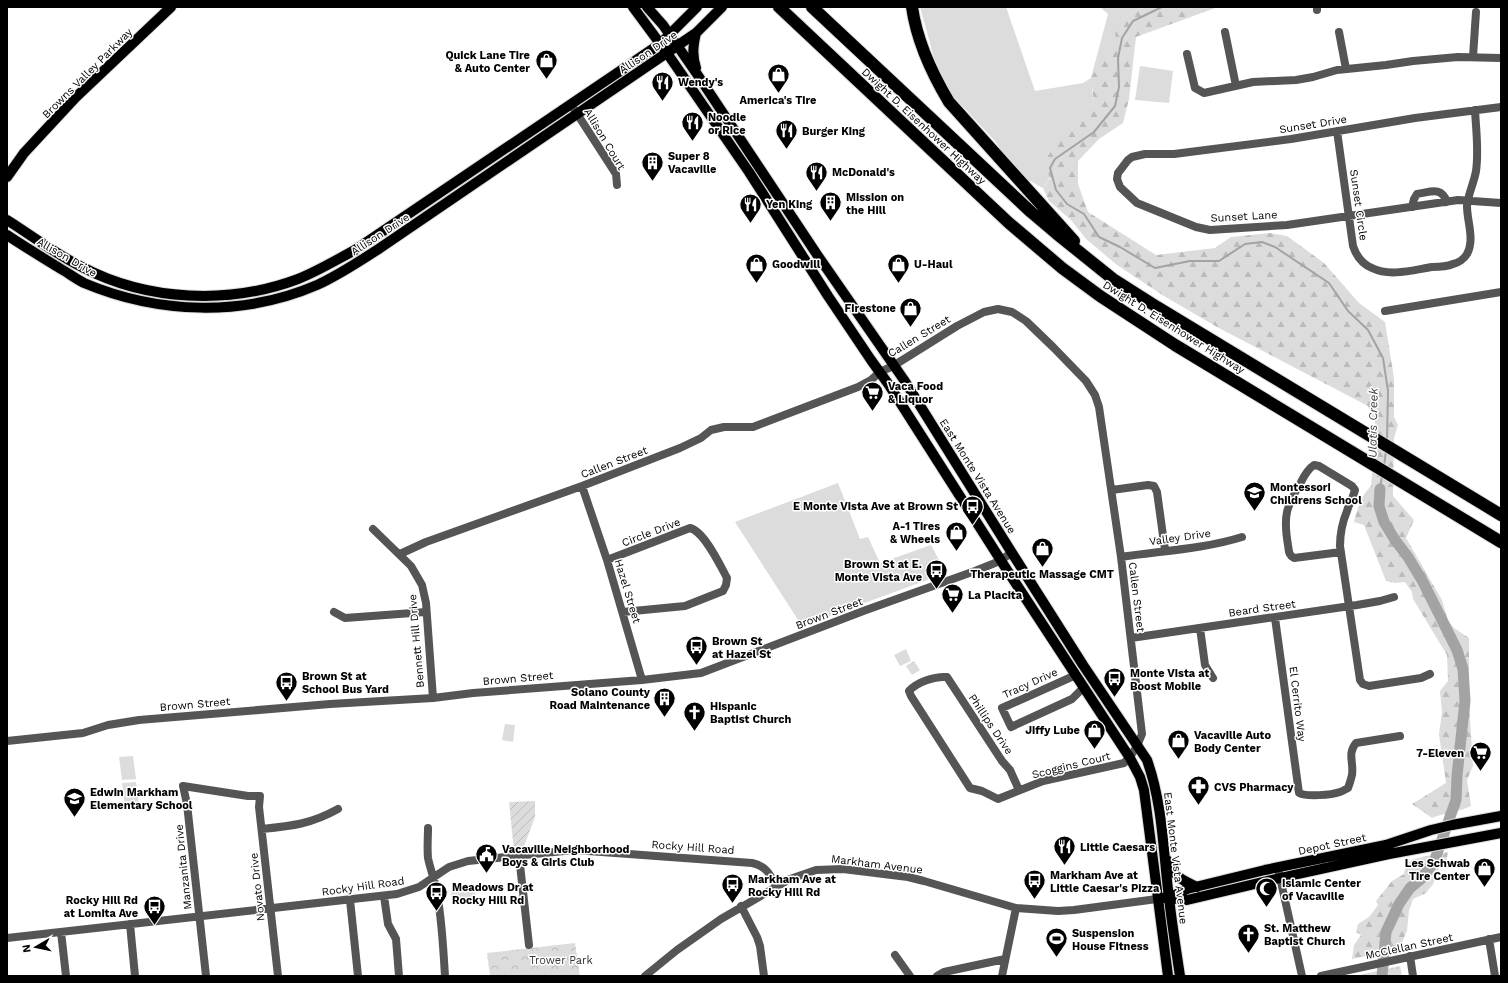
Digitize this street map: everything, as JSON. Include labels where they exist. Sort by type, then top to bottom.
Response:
[{"type":"highway","name":"Dwight D. Eisenhower Highway","points":[[779,7],[1009,222],[1062,268],[1134,319],[1501,542]]},
{"type":"highway","name":"Dwight D. Eisenhower Highway","points":[[812,7],[1031,212],[1056,234],[1113,279],[1501,515]]},
{"type":"highway","points":[[912,7],[919,39],[927,62],[949,102],[1093,263]]},
{"type":"main road","name":"Browns Valley Parkway","points":[[7,177],[24,153],[76,97],[171,7]]},
{"type":"main road","points":[[633,7],[667,53],[749,172],[832,302],[880,372],[1130,758],[1140,777],[1144,790],[1168,976]]},
{"type":"main road","name":"East Monte Vista Avenue","points":[[647,7],[669,34],[697,74],[893,366],[904,380],[1083,665],[1147,760],[1154,783],[1162,821],[1169,898],[1180,976]]},
{"type":"main road","name":"Allison Drive","points":[[7,220],[81,267],[104,277],[134,287],[164,293],[186,295],[221,295],[255,290],[297,279],[320,269],[355,250],[571,105],[660,44],[697,7]]},
{"type":"main road","name":"Allison Drive","points":[[7,235],[83,282],[125,297],[152,303],[180,307],[234,307],[259,303],[294,294],[318,285],[347,269],[696,33],[722,7]]},
{"type":"main road","points":[[696,33],[693,58],[697,74]]},
{"type":"main road","name":"Depot Street","points":[[1157,899],[1169,898],[1187,900],[1279,873],[1386,845],[1431,830],[1501,816]]},
{"type":"main road","name":"Depot Street","points":[[1169,898],[1187,889],[1265,870],[1279,873],[1501,833]]},
{"type":"main road","points":[[1165,858],[1175,874],[1183,881],[1197,887]]},
{"type":"street","points":[[1472,57],[1476,12]]},
{"type":"street","points":[[1225,32],[1236,86]]},
{"type":"street","points":[[1339,32],[1346,69]]},
{"type":"street","points":[[1187,54],[1195,88],[1204,93],[1253,82],[1296,80],[1346,69],[1413,61],[1458,57],[1501,58]]},
{"type":"street","name":"Allison Court","points":[[571,105],[616,174],[617,185]]},
{"type":"street","name":"Sunset Drive","points":[[1129,159],[1145,154],[1174,154],[1291,139],[1501,107]]},
{"type":"street","name":"Sunset Circle","points":[[1337,131],[1355,251],[1360,260],[1371,268],[1382,272],[1396,272],[1452,265],[1462,260],[1468,254],[1471,239],[1467,208],[1476,172],[1477,159],[1475,110]]},
{"type":"street","name":"Sunset Lane","points":[[1129,159],[1118,173],[1117,179],[1120,187],[1137,203],[1196,227],[1210,230],[1287,225],[1458,200],[1501,203]]},
{"type":"street","points":[[1412,207],[1417,194],[1436,191],[1444,194],[1447,202]]},
{"type":"street","points":[[1385,311],[1501,292]]},
{"type":"street","name":"Callen Street","points":[[400,554],[426,542],[582,486],[680,448],[701,438],[712,430],[724,427],[753,427],[846,392],[871,380],[880,372],[893,366],[957,326],[984,312],[998,309],[1012,312],[1026,321],[1086,381],[1095,395],[1101,414],[1142,726],[1142,734],[1138,746]]},
{"type":"street","points":[[1341,552],[1294,558],[1289,554],[1285,527],[1288,505],[1306,474],[1314,465],[1326,470],[1352,486],[1355,490],[1342,523],[1340,536],[1341,552],[1360,680],[1363,684],[1369,686],[1382,685],[1421,678],[1430,674]]},
{"type":"street","points":[[1112,490],[1148,485],[1154,486],[1157,492],[1166,550]]},
{"type":"street","name":"Hazel Street","points":[[582,486],[607,560],[642,680]]},
{"type":"street","name":"Circle Drive","points":[[607,560],[690,528],[695,529],[703,537],[727,578],[723,592],[685,606],[623,612]]},
{"type":"street","name":"Bennett Hill Drive","points":[[373,529],[411,566],[422,585],[425,598],[433,698]]},
{"type":"street","name":"Valley Drive","points":[[1121,557],[1222,543],[1242,537]]},
{"type":"street","name":"Brown Street","points":[[7,741],[82,733],[108,725],[139,720],[330,704],[433,698],[474,693],[642,680],[701,673],[866,610],[975,571],[1012,553]]},
{"type":"street","name":"Beard Street","points":[[1131,638],[1275,618],[1380,601],[1394,597]]},
{"type":"street","points":[[334,612],[345,618],[426,612]]},
{"type":"street","name":"El Cerrito Way","points":[[1275,618],[1299,793],[1310,796],[1340,792],[1348,788],[1352,774],[1352,748],[1356,743],[1400,736]]},
{"type":"street","points":[[1200,628],[1205,665],[1213,678]]},
{"type":"street","name":"Tracy Drive","points":[[1076,675],[1002,708],[1011,727],[1072,699],[1084,687]]},
{"type":"street","name":"Scoggins Court","points":[[938,677],[912,687],[909,691],[970,788],[982,791],[998,799],[1043,781],[1124,763],[1130,758]]},
{"type":"street","name":"Phillips Drive","points":[[938,677],[947,677],[1002,761],[1010,770],[1020,790]]},
{"type":"street","points":[[1130,758],[1138,746]]},
{"type":"street","name":"Manzanita Drive","points":[[206,976],[187,804],[183,786],[241,795],[260,796]]},
{"type":"street","name":"Novato Drive","points":[[260,796],[262,829],[278,976]]},
{"type":"street","points":[[262,829],[299,825],[326,816],[338,809]]},
{"type":"street","points":[[428,828],[428,860],[433,878],[442,930],[445,976]]},
{"type":"street","name":"Rocky Hill Road","points":[[7,938],[384,896],[408,892],[419,888],[449,867],[468,861],[574,850],[752,863],[760,865],[766,869],[776,886]]},
{"type":"street","points":[[519,856],[529,945]]},
{"type":"street","name":"Markham Avenue","points":[[645,976],[695,936],[741,906],[790,879],[810,872],[828,869],[924,880],[1016,908],[1053,911],[1074,910],[1157,899]]},
{"type":"street","points":[[1279,873],[1302,976]]},
{"type":"street","points":[[384,896],[388,924],[396,939],[400,976]]},
{"type":"street","points":[[350,900],[358,976]]},
{"type":"street","points":[[741,906],[758,942],[764,976]]},
{"type":"street","points":[[1002,976],[1016,908]]},
{"type":"street","points":[[130,924],[135,976]]},
{"type":"street","points":[[61,932],[66,976]]},
{"type":"street","name":"McClellan Street","points":[[1321,976],[1347,973],[1369,965],[1501,937]]},
{"type":"street","points":[[1489,939],[1495,976]]},
{"type":"street","points":[[895,955],[910,976]]},
{"type":"street","points":[[1410,956],[1413,976]]},
{"type":"street","points":[[937,976],[944,972],[1005,959]]},
{"type":"green space","points":[[920,7],[1006,7],[1035,91],[1083,83],[1091,78],[1108,14],[1100,7],[1142,7],[1122,20],[1116,44],[1092,89],[1094,102],[1080,123],[1043,188],[1017,174],[995,141],[941,83]]},
{"type":"green space","points":[[1142,7],[1218,7],[1136,37],[1129,99],[1123,123],[1099,139],[1078,161],[1078,184],[1088,212],[1156,255],[1215,248],[1231,237],[1270,233],[1287,236],[1324,263],[1359,303],[1385,322],[1394,378],[1394,417],[1398,425],[1394,438],[1393,496],[1414,520],[1406,538],[1442,600],[1448,621],[1454,628],[1469,638],[1469,702],[1473,766],[1467,780],[1471,806],[1432,818],[1412,804],[1446,783],[1439,734],[1442,712],[1440,691],[1448,681],[1447,655],[1413,599],[1412,592],[1405,582],[1395,583],[1386,581],[1364,525],[1354,522],[1360,503],[1371,486],[1376,425],[1368,406],[1217,327],[1164,296],[1117,265],[1086,239],[1071,220],[1049,201],[1043,188],[1050,178],[1043,163],[1060,139],[1083,116],[1094,102],[1091,78],[1108,49],[1116,44],[1115,27],[1122,20]]},
{"type":"green space","points":[[1140,66],[1173,71],[1169,103],[1135,100]]},
{"type":"green space","points":[[838,483],[860,539],[868,537],[880,563],[931,545],[946,573],[802,626],[735,522]]},
{"type":"green space","points":[[906,649],[911,661],[900,666],[894,655]]},
{"type":"green space","points":[[914,661],[920,670],[912,675],[906,666]]},
{"type":"green space","points":[[505,724],[515,725],[513,742],[502,740]]},
{"type":"green space","points":[[133,756],[136,779],[122,780],[119,757]]},
{"type":"green space","points":[[136,782],[139,805],[125,806],[122,783]]},
{"type":"green space","points":[[535,801],[535,817],[523,849],[514,851],[509,802]]},
{"type":"green space","points":[[1448,852],[1446,863],[1441,865],[1433,884],[1426,893],[1413,899],[1409,910],[1407,931],[1399,949],[1352,959],[1354,945],[1361,935],[1356,932],[1358,924],[1369,917],[1378,905],[1376,901],[1392,881],[1404,874],[1406,865],[1413,859]]},
{"type":"green space","points":[[475,889],[476,900],[452,902],[451,892]]},
{"type":"green space","name":"Trower Park","points":[[575,943],[580,976],[490,976],[487,953]]},
{"type":"green space","points":[[1400,966],[1402,976],[1355,976]]},
{"type":"waterway","name":"Ulatis Creek","points":[[1162,7],[1133,21],[1122,38],[1118,58],[1119,87],[1115,106],[1094,132],[1055,159],[1050,168],[1056,190],[1067,204],[1084,214],[1099,237],[1120,247],[1155,268],[1190,261],[1219,261],[1245,244],[1262,242],[1275,247],[1329,283],[1348,311],[1368,330],[1383,358],[1388,391],[1387,440]]},
{"type":"waterway","name":"Ulatis Creek","points":[[1384,466],[1386,451]]},
{"type":"waterway","name":"Ulatis Creek","points":[[1380,489],[1382,476]]},
{"type":"waterway","name":"Ulatis Creek","points":[[1380,489],[1379,506],[1384,522],[1423,582],[1457,650],[1463,669],[1465,701],[1456,800],[1434,862],[1421,879],[1410,888],[1399,904],[1386,932],[1382,976]]},
{"type":"place","name":"Quick Lane Tire & Auto Center","points":[[546,80]]},
{"type":"place","name":"America's Tire","points":[[778,94]]},
{"type":"place","name":"Wendy's","points":[[662,102]]},
{"type":"place","name":"Noodle or Rice","points":[[692,142]]},
{"type":"place","name":"Burger King","points":[[786,150]]},
{"type":"place","name":"Super 8 Vacaville","points":[[653,182]]},
{"type":"place","name":"McDonald's","points":[[816,192]]},
{"type":"place","name":"Mission on the Hill","points":[[830,222]]},
{"type":"place","name":"Yen King","points":[[750,224]]},
{"type":"place","name":"Goodwill","points":[[756,284]]},
{"type":"place","name":"U-Haul","points":[[899,284]]},
{"type":"place","name":"Firestone","points":[[911,328]]},
{"type":"place","name":"Vaca Food & Liquor","points":[[873,412]]},
{"type":"place","name":"Montessori Childrens School","points":[[1255,512]]},
{"type":"place","name":"E Monte Vista Ave at Brown St","points":[[973,526]]},
{"type":"place","name":"A-1 Tires & Wheels","points":[[956,552]]},
{"type":"place","name":"Therapeutic Massage CMT","points":[[1042,568]]},
{"type":"place","name":"Brown St at E. Monte Vista Ave","points":[[937,590]]},
{"type":"place","name":"La Placita","points":[[953,614]]},
{"type":"place","name":"Brown St at Hazel St","points":[[696,666]]},
{"type":"place","name":"Monte Vista at Boost Mobile","points":[[1114,698]]},
{"type":"place","name":"Brown St at School Bus Yard","points":[[287,702]]},
{"type":"place","name":"Solano County Road Maintenance","points":[[665,718]]},
{"type":"place","name":"Hispanic Baptist Church","points":[[694,732]]},
{"type":"place","name":"Jiffy Lube","points":[[1095,750]]},
{"type":"place","name":"Vacaville Auto Body Center","points":[[1178,760]]},
{"type":"place","name":"7-Eleven","points":[[1480,772]]},
{"type":"place","name":"CVS Pharmacy","points":[[1199,806]]},
{"type":"place","name":"Edwin Markham Elementary School","points":[[74,818]]},
{"type":"place","name":"Little Caesars","points":[[1064,866]]},
{"type":"place","name":"Vacaville Neighborhood Boys & Girls Club","points":[[486,874]]},
{"type":"place","name":"Les Schwab Tire Center","points":[[1485,888]]},
{"type":"place","name":"Markham Ave at Little Caesar's Pizza","points":[[1035,900]]},
{"type":"place","name":"Markham Ave at Rocky Hill Rd","points":[[732,904]]},
{"type":"place","name":"Islamic Center of Vacaville","points":[[1266,908]]},
{"type":"place","name":"Meadows Dr at Rocky Hill Rd","points":[[436,912]]},
{"type":"place","name":"Rocky Hill Rd at Lomita Ave","points":[[154,926]]},
{"type":"place","name":"St. Matthew Baptist Church","points":[[1249,954]]},
{"type":"place","name":"Suspension House Fitness","points":[[1056,958]]}]
